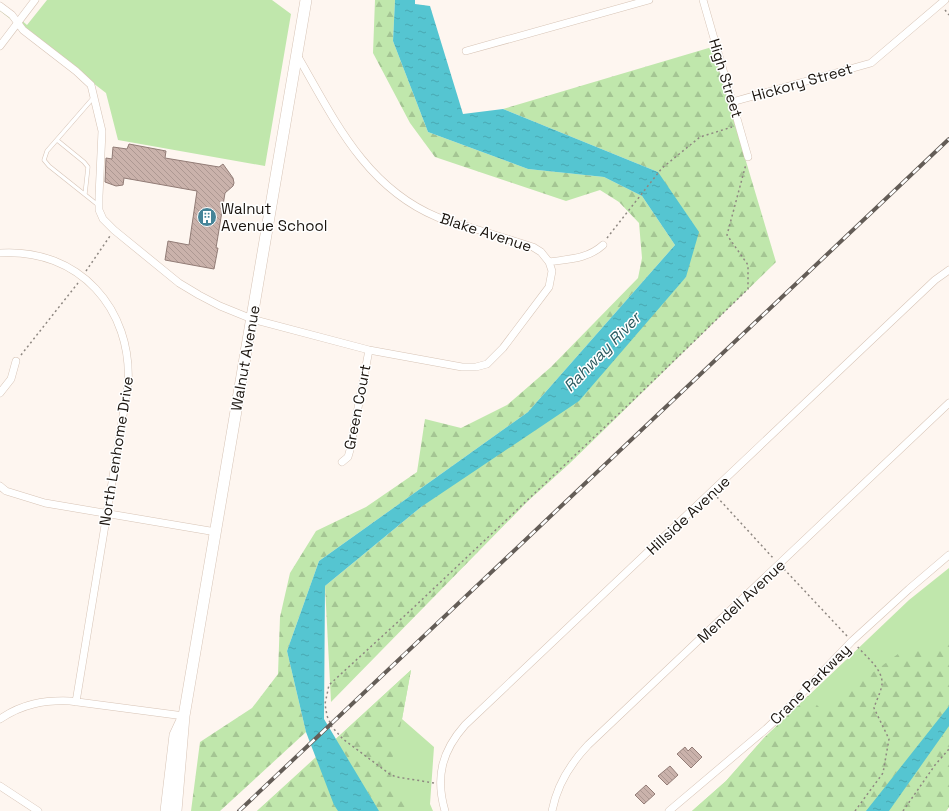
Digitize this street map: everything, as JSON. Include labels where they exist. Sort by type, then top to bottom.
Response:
[{"type":"street","points":[[0,46],[35,0]]},
{"type":"street","name":"Walnut Avenue","points":[[176,811],[184,716],[306,0]]},
{"type":"street","points":[[466,51],[650,0]]},
{"type":"street","name":"High Street","points":[[703,0],[732,102],[740,124],[748,157]]},
{"type":"street","name":"Hickory Street","points":[[732,102],[871,62],[945,0]]},
{"type":"street","points":[[0,6],[12,15],[23,30],[88,81],[90,85],[102,131],[99,206]]},
{"type":"street","name":"Blake Avenue","points":[[99,206],[103,219],[114,230],[179,283],[220,306],[252,319],[369,350],[462,367],[476,367],[487,364],[502,348],[550,286],[552,271],[549,262],[541,252],[533,247],[438,217],[415,206],[392,190],[370,170],[351,146],[337,125],[297,54]]},
{"type":"street","points":[[549,262],[587,255],[596,251],[603,245]]},
{"type":"street","name":"North Lenhome Drive","points":[[0,253],[19,253],[38,256],[62,264],[82,277],[100,294],[114,314],[124,337],[128,361],[128,385],[76,702]]},
{"type":"street","name":"Hillside Avenue","points":[[440,784],[441,771],[445,757],[460,730],[930,286],[949,270]]},
{"type":"street","name":"Green Court","points":[[342,462],[348,457],[350,450],[369,350]]},
{"type":"street","points":[[0,393],[11,379],[16,361]]},
{"type":"street","name":"Mendell Avenue","points":[[552,811],[558,789],[565,775],[573,762],[588,745],[949,403]]},
{"type":"street","points":[[0,486],[6,491],[45,503],[216,532]]},
{"type":"street","name":"Crane Parkway","points":[[669,811],[783,713],[852,642],[909,589],[949,555]]},
{"type":"street","points":[[0,719],[15,710],[34,703],[55,700],[184,716]]},
{"type":"street","name":"Walnut Avenue","points":[[166,811],[175,735],[184,716]]},
{"type":"street","points":[[440,784],[445,811]]},
{"type":"street","points":[[0,786],[38,811]]},
{"type":"lane","points":[[94,97],[47,151],[44,160],[48,166],[99,206]]},
{"type":"lane","points":[[57,140],[88,167],[85,194]]},
{"type":"path","points":[[603,245],[662,168],[700,137],[740,124]]},
{"type":"path","points":[[440,784],[397,778],[343,739],[332,727],[327,716],[325,704],[329,685],[589,443],[748,289],[748,265],[727,235],[748,157]]},
{"type":"path","points":[[16,361],[82,277],[114,230]]},
{"type":"path","points":[[852,642],[879,671],[882,686],[874,708],[889,739],[884,773],[855,811]]},
{"type":"path","points":[[903,811],[935,765],[949,749]]},
{"type":"green space","points":[[47,0],[272,0],[291,14],[265,166],[118,140],[106,93],[0,11],[0,2],[27,25]]},
{"type":"green space","points":[[375,0],[395,0],[393,41],[428,132],[528,169],[604,177],[642,196],[675,245],[528,412],[319,561],[287,651],[306,732],[220,811],[191,811],[200,742],[252,708],[278,674],[280,617],[290,573],[316,531],[366,507],[417,472],[425,419],[461,428],[507,405],[551,367],[638,278],[642,258],[639,223],[619,202],[600,190],[566,201],[435,157],[410,123],[373,53]]},
{"type":"green space","points":[[712,47],[776,262],[569,464],[528,501],[331,702],[325,586],[421,507],[686,277],[658,172],[503,109]]},
{"type":"green space","points":[[949,568],[949,807],[946,811],[692,811],[726,781],[764,738],[909,600]]},
{"type":"green space","points":[[949,636],[949,706],[866,811],[692,811],[726,781],[764,738],[808,696],[822,710],[902,651],[940,646]]},
{"type":"green space","points":[[411,670],[402,719],[434,747],[430,804],[433,811],[257,811]]},
{"type":"green space","points":[[411,670],[402,719],[392,760],[391,789],[415,811],[379,811],[336,739]]},
{"type":"green space","points":[[949,726],[949,807],[946,811],[889,811]]},
{"type":"green space","points":[[316,758],[334,805],[338,811],[257,811]]},
{"type":"water","name":"Rahway River","points":[[395,0],[415,0],[415,4],[430,6],[463,114],[503,109],[658,172],[699,232],[686,277],[579,401],[421,507],[325,586],[324,719],[379,811],[338,811],[334,805],[306,732],[287,651],[319,561],[528,412],[675,245],[642,196],[604,177],[528,169],[428,132],[393,41]]},
{"type":"water","points":[[949,706],[949,726],[889,811],[866,811]]},
{"type":"building","name":"Walnut Avenue School","points":[[129,144],[166,151],[165,158],[219,167],[223,164],[233,178],[233,186],[225,193],[214,269],[165,260],[168,241],[189,245],[197,191],[124,178],[123,185],[116,186],[105,182],[106,158],[112,159],[113,147],[127,149]]},
{"type":"building","points":[[685,747],[688,751],[692,747],[702,757],[691,768],[677,754]]},
{"type":"building","points":[[670,766],[678,775],[667,785],[658,776]]},
{"type":"building","points":[[646,785],[655,794],[644,804],[635,795]]},
{"type":"railway","points":[[239,811],[949,139]]},
{"type":"place","name":"Walnut Avenue School","points":[[207,217]]}]
